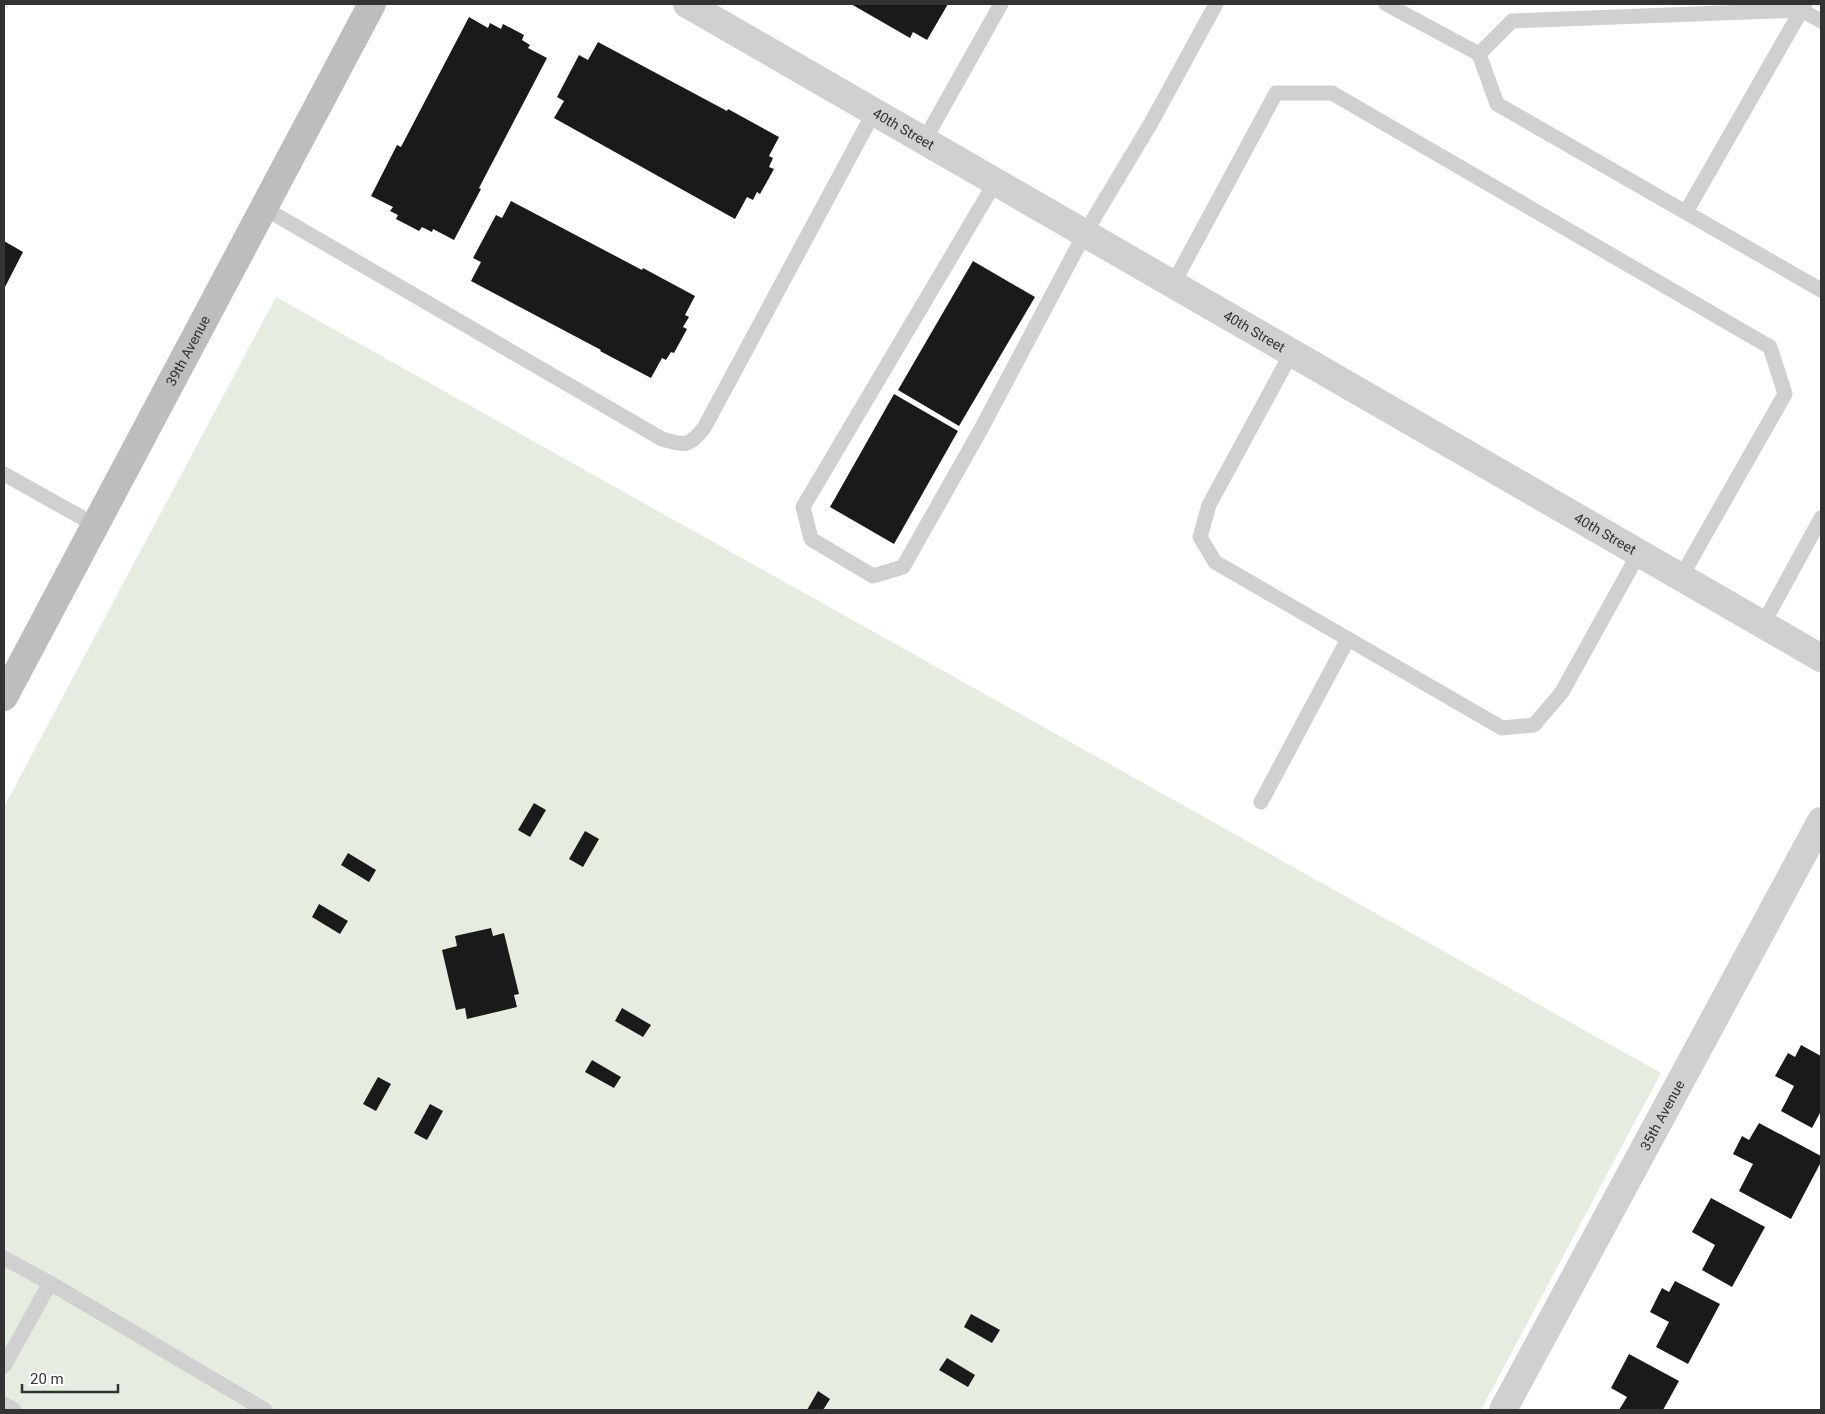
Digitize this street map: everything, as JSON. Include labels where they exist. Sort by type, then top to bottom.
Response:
[{"type":"main road","name":"39th Avenue","points":[[4,697],[372,4]]},
{"type":"street","name":"40th Street","points":[[687,4],[1821,658]]},
{"type":"street","name":"35th Avenue","points":[[1503,1410],[1821,821]]},
{"type":"lane","points":[[924,141],[1001,4]]},
{"type":"lane","points":[[996,181],[803,507],[811,539],[873,576],[903,566],[980,432],[1085,233],[1216,4]]},
{"type":"lane","points":[[1386,4],[1479,54],[1497,104],[1821,290]]},
{"type":"lane","points":[[1479,54],[1512,21],[1803,7],[1821,22]]},
{"type":"lane","points":[[1686,212],[1803,7]]},
{"type":"lane","points":[[1173,284],[1276,94],[1332,93],[1770,346],[1785,394],[1681,577]]},
{"type":"lane","points":[[264,208],[662,440],[681,444],[694,441],[704,428],[874,112]]},
{"type":"lane","points":[[1292,352],[1209,505],[1200,537],[1214,562],[1502,728],[1534,725],[1562,692],[1639,553]]},
{"type":"lane","points":[[4,474],[95,525]]},
{"type":"lane","points":[[1763,624],[1821,518]]},
{"type":"lane","points":[[1261,802],[1348,639]]},
{"type":"lane","points":[[4,1258],[50,1283],[265,1410]]},
{"type":"lane","points":[[4,1366],[50,1283]]},
{"type":"lane","points":[[4,1404],[14,1410]]},
{"type":"shaded area","points":[[276,297],[1661,1073],[1481,1410],[4,1410],[4,807]]},
{"type":"building","points":[[851,4],[948,4],[927,40],[913,32],[910,38]]},
{"type":"building","points":[[469,17],[488,28],[490,23],[501,29],[503,24],[524,35],[522,40],[530,45],[528,48],[547,58],[454,240],[433,229],[432,232],[422,227],[419,231],[396,219],[398,215],[390,211],[393,207],[371,196],[397,145],[401,147]]},
{"type":"building","points":[[598,42],[779,137],[769,156],[773,158],[769,167],[774,169],[760,194],[757,192],[753,200],[747,197],[735,219],[554,118],[564,101],[557,97],[579,55],[588,60]]},
{"type":"building","points":[[511,201],[695,296],[685,315],[689,317],[683,327],[687,329],[674,353],[671,352],[666,360],[662,358],[651,378],[471,281],[481,262],[473,258],[496,215],[502,218]]},
{"type":"building","points":[[4,241],[23,252],[4,289]]},
{"type":"building","points":[[973,261],[1035,297],[959,426],[898,390]]},
{"type":"building","points":[[894,394],[958,431],[894,544],[830,507]]},
{"type":"building","points":[[534,803],[546,810],[530,837],[518,830]]},
{"type":"building","points":[[585,831],[599,839],[583,867],[569,859]]},
{"type":"building","points":[[348,853],[376,870],[369,882],[341,865]]},
{"type":"building","points":[[319,904],[348,921],[340,934],[312,917]]},
{"type":"building","points":[[491,928],[493,936],[504,933],[519,994],[514,995],[517,1007],[467,1019],[465,1008],[456,1010],[442,950],[457,946],[455,936]]},
{"type":"building","points":[[622,1008],[651,1025],[643,1037],[615,1021]]},
{"type":"building","points":[[1801,1045],[1821,1056],[1821,1111],[1812,1128],[1781,1111],[1794,1086],[1775,1076],[1788,1053],[1795,1057]]},
{"type":"building","points":[[592,1060],[621,1077],[614,1088],[585,1072]]},
{"type":"building","points":[[378,1077],[391,1084],[376,1111],[363,1104]]},
{"type":"building","points":[[430,1104],[443,1111],[427,1140],[414,1133]]},
{"type":"building","points":[[1759,1123],[1821,1156],[1821,1162],[1791,1219],[1739,1191],[1753,1164],[1733,1154],[1742,1136],[1749,1140]]},
{"type":"building","points":[[1711,1198],[1765,1227],[1732,1287],[1702,1270],[1715,1245],[1692,1232]]},
{"type":"building","points":[[1675,1281],[1720,1304],[1688,1364],[1656,1347],[1669,1322],[1650,1312],[1662,1288],[1669,1292]]},
{"type":"building","points":[[971,1314],[1000,1330],[992,1343],[964,1327]]},
{"type":"building","points":[[1629,1354],[1679,1381],[1663,1410],[1619,1410],[1627,1397],[1611,1388]]},
{"type":"building","points":[[947,1358],[975,1375],[968,1387],[939,1370]]},
{"type":"building","points":[[818,1391],[830,1399],[823,1410],[807,1410]]}]
